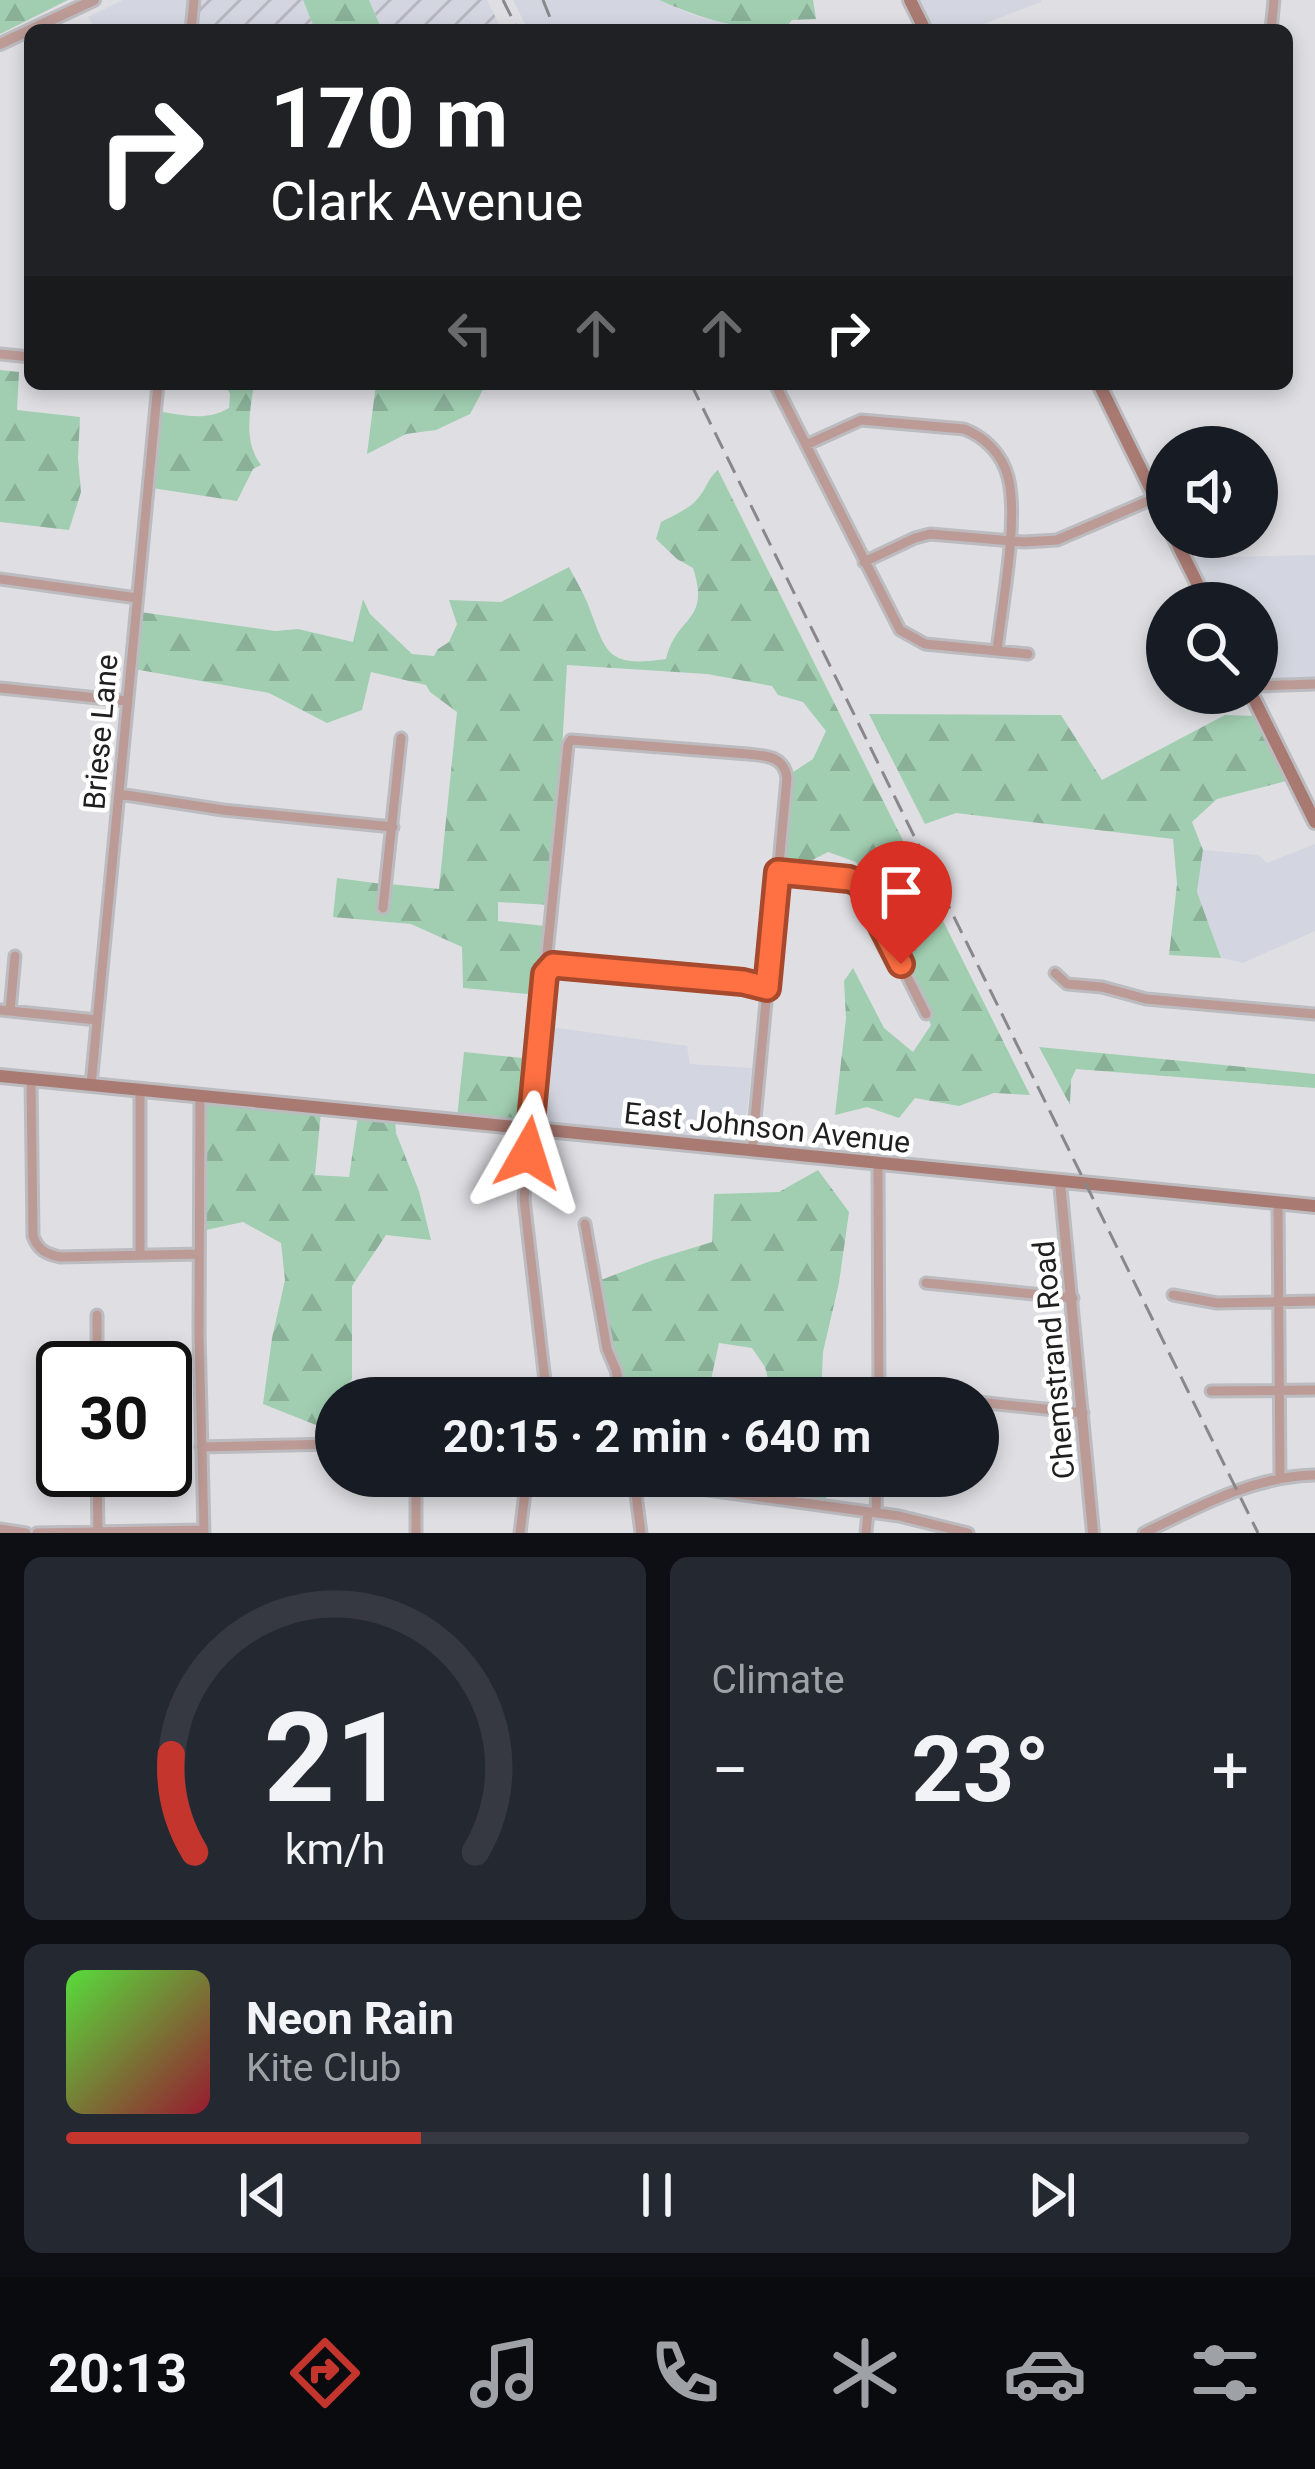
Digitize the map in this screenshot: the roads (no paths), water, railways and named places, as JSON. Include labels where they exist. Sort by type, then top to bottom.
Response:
[{"type":"main road","points":[[1102,390],[1146,480]]},
{"type":"main road","points":[[1266,714],[1310,801],[1315,822]]},
{"type":"main road","name":"East Johnson Avenue","points":[[0,1076],[1315,1206]]},
{"type":"street","points":[[43,24],[94,0]]},
{"type":"street","name":"Briese Lane","points":[[91,1085],[157,390]]},
{"type":"street","points":[[778,390],[895,623],[907,636],[925,644],[1028,654]]},
{"type":"street","points":[[806,445],[861,420],[953,427],[974,433],[998,455],[1008,476],[1010,541],[997,651]]},
{"type":"street","points":[[864,562],[930,534],[1040,542],[1072,536],[1146,502]]},
{"type":"street","points":[[0,579],[137,598]]},
{"type":"street","points":[[1278,688],[1315,684]]},
{"type":"street","points":[[0,688],[128,701]]},
{"type":"street","points":[[382,908],[400,738]]},
{"type":"street","points":[[550,966],[547,954],[569,742],[575,738],[748,754],[771,757],[784,767],[787,778],[752,1150]]},
{"type":"street","points":[[119,794],[392,827]]},
{"type":"street","points":[[778,872],[860,883],[926,1014]]},
{"type":"street","points":[[15,956],[5,1011],[97,1020]]},
{"type":"street","points":[[545,1377],[524,1199],[545,974],[557,964],[767,988]]},
{"type":"street","points":[[1055,973],[1067,984],[1146,999],[1315,1014]]},
{"type":"street","points":[[31,1079],[33,1236],[40,1249],[60,1257],[200,1254]]},
{"type":"street","points":[[140,1090],[140,1255]]},
{"type":"street","points":[[37,1533],[204,1531],[200,1096]]},
{"type":"street","points":[[878,1163],[879,1377]]},
{"type":"street","name":"Chemstrand Road","points":[[1060,1182],[1093,1533]]},
{"type":"street","points":[[1278,1202],[1280,1478]]},
{"type":"street","points":[[585,1224],[607,1349],[618,1377]]},
{"type":"street","points":[[926,1283],[1072,1298]]},
{"type":"street","points":[[1173,1294],[1216,1303],[1315,1301]]},
{"type":"street","points":[[97,1315],[97,1341]]},
{"type":"street","points":[[1210,1391],[1315,1390]]},
{"type":"street","points":[[999,1404],[1083,1413]]},
{"type":"street","points":[[202,1447],[315,1444]]},
{"type":"street","points":[[1144,1533],[1245,1487],[1280,1478],[1311,1475],[1315,1491]]},
{"type":"street","points":[[98,1497],[98,1532]]},
{"type":"street","points":[[416,1497],[416,1533]]},
{"type":"street","points":[[520,1533],[524,1497]]},
{"type":"street","points":[[636,1497],[641,1533]]},
{"type":"street","points":[[763,1497],[919,1520],[968,1533]]},
{"type":"street","points":[[866,1533],[874,1497]]},
{"type":"street","points":[[1175,1518],[1183,1533]]},
{"type":"street","points":[[0,1529],[26,1533]]},
{"type":"railway","points":[[503,0],[515,24]]},
{"type":"railway","points":[[543,0],[553,24]]},
{"type":"railway","points":[[694,390],[1258,1533]]}]
